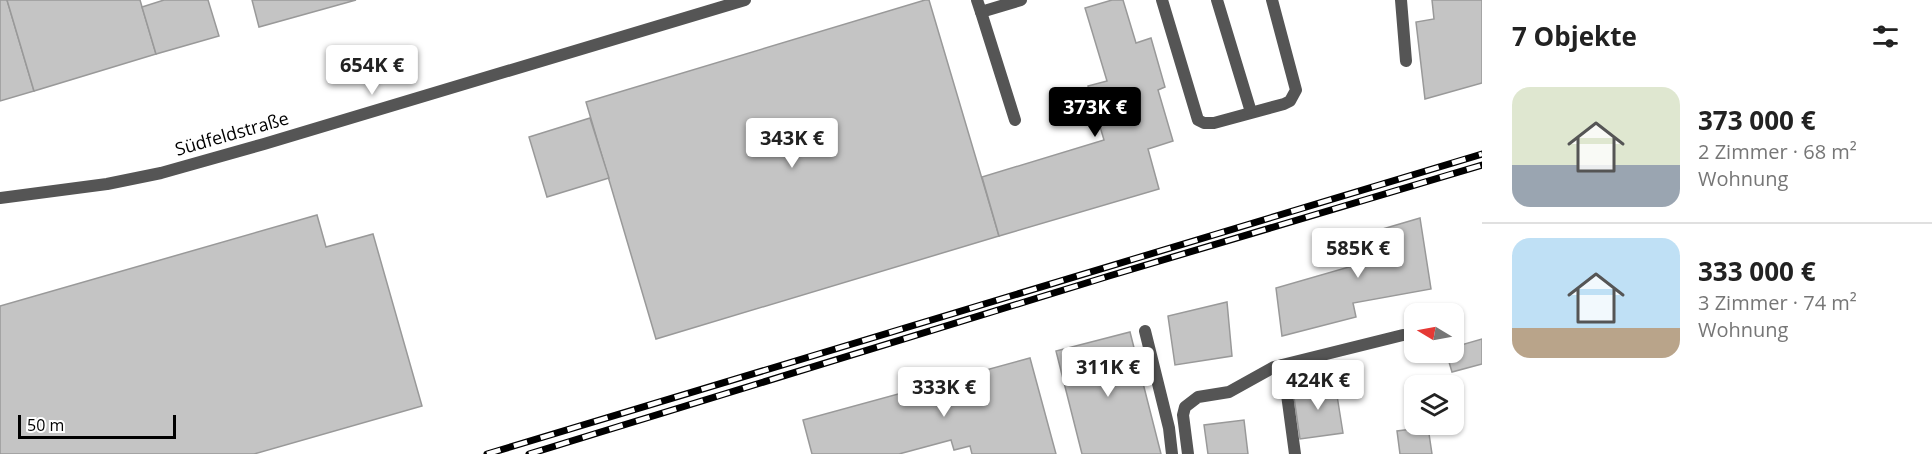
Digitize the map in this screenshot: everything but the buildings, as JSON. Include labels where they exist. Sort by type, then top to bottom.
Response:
[{"type":"street","name":"Südfeldstraße","points":[[0,198],[107,184],[161,173],[745,0]]},
{"type":"street","points":[[1015,120],[979,6],[1021,0]]},
{"type":"street","points":[[1162,0],[1198,120],[1204,123],[1214,123],[1284,104],[1290,100],[1296,90],[1272,0]]},
{"type":"street","points":[[1217,0],[1251,112]]},
{"type":"street","points":[[1401,0],[1406,61]]},
{"type":"street","points":[[1145,331],[1169,428],[1172,454]]},
{"type":"street","points":[[1188,454],[1183,415],[1185,408],[1198,397],[1229,392],[1283,364],[1403,335]]},
{"type":"street","points":[[1283,364],[1295,454]]},
{"type":"railway","points":[[487,454],[1482,154]]},
{"type":"railway","points":[[529,454],[1109,276],[1482,165]]}]
